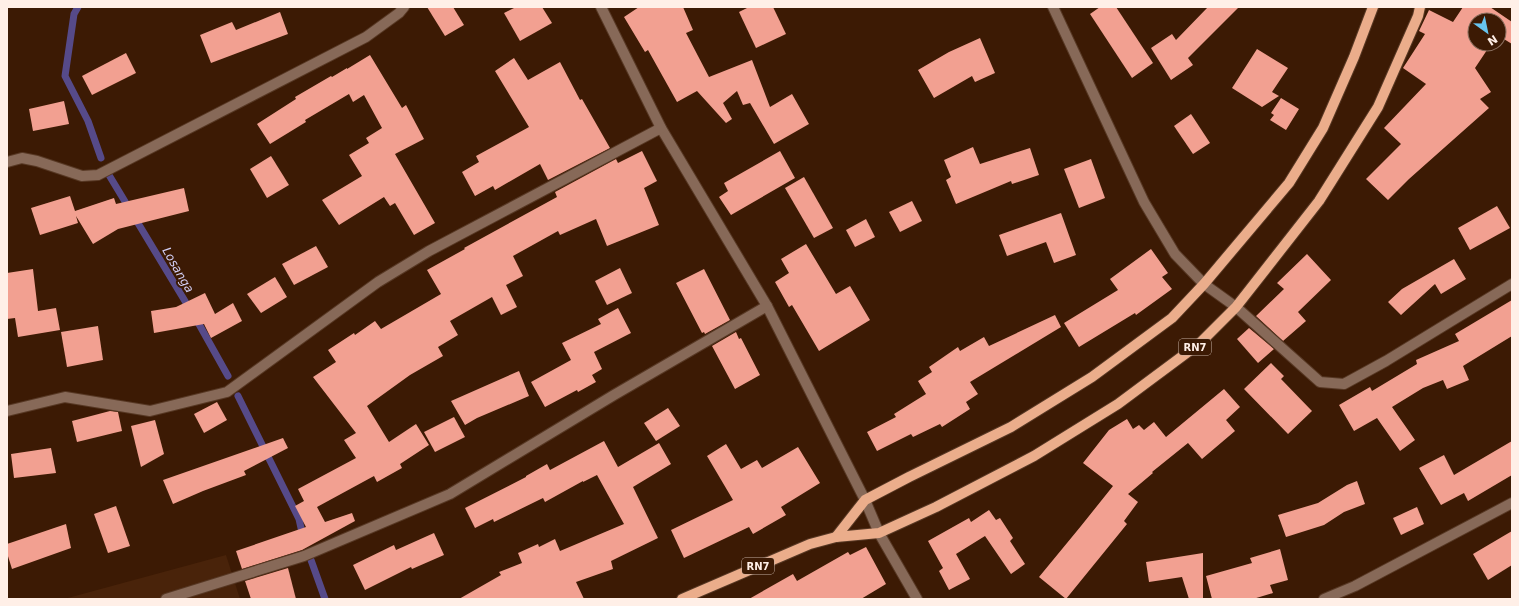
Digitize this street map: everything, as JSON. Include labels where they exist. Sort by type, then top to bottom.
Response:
[{"type":"main road","points":[[836,536],[865,500],[1011,427],[1092,377],[1172,318],[1204,284],[1289,183],[1326,121],[1354,57],[1373,7]]},
{"type":"main road","name":"RN7","points":[[686,598],[810,544],[836,536],[879,533],[936,507],[1034,456],[1118,404],[1200,343],[1236,307],[1318,201],[1378,107],[1418,16],[1420,7]]},
{"type":"street","points":[[7,162],[22,158],[37,161],[82,176],[98,175],[366,37],[404,7]]},
{"type":"street","points":[[601,7],[661,128],[767,306],[865,500],[879,533],[917,599]]},
{"type":"street","points":[[1053,7],[1144,202],[1175,254],[1204,284],[1236,307],[1320,382],[1344,384],[1386,361],[1512,284]]},
{"type":"street","points":[[7,411],[65,397],[150,411],[227,392],[378,282],[428,250],[661,128]]},
{"type":"street","points":[[166,599],[304,556],[450,494],[614,395],[767,306]]},
{"type":"street","points":[[1324,599],[1355,586],[1512,503]]},
{"type":"shaded area","points":[[226,555],[240,599],[64,599]]},
{"type":"building","points":[[427,7],[453,7],[464,25],[445,36]]},
{"type":"building","points":[[516,7],[542,7],[552,23],[520,41],[504,13]]},
{"type":"building","points":[[639,7],[683,7],[693,30],[686,33],[709,77],[752,60],[770,107],[792,94],[809,124],[774,144],[750,103],[743,105],[737,91],[723,103],[732,119],[726,123],[697,91],[677,102],[648,50],[645,52],[624,17]]},
{"type":"building","points":[[749,7],[773,7],[786,34],[756,48],[739,12]]},
{"type":"building","points":[[1100,7],[1116,7],[1153,63],[1132,78],[1090,14]]},
{"type":"building","points":[[1208,7],[1239,7],[1188,58],[1193,65],[1171,80],[1151,48],[1172,34],[1176,40]]},
{"type":"building","points":[[1463,7],[1490,7],[1497,12],[1467,12],[1467,52],[1486,52],[1475,68],[1491,92],[1480,99],[1489,108],[1409,179],[1388,200],[1366,179],[1401,144],[1384,128],[1426,84],[1403,68],[1425,34],[1419,31],[1429,10],[1453,22]]},
{"type":"building","points":[[280,12],[288,34],[211,63],[200,35],[232,22],[236,30]]},
{"type":"building","points":[[1507,19],[1512,22],[1512,44],[1507,41]]},
{"type":"building","points":[[980,38],[995,73],[975,82],[972,76],[934,98],[918,70],[949,52]]},
{"type":"building","points":[[1257,49],[1288,68],[1272,92],[1279,96],[1262,107],[1232,88]]},
{"type":"building","points":[[126,53],[136,73],[92,95],[82,76]]},
{"type":"building","points":[[370,55],[402,108],[406,105],[424,139],[395,154],[435,223],[414,235],[395,203],[390,206],[384,197],[339,225],[322,200],[362,176],[349,155],[369,143],[366,138],[382,128],[364,95],[353,102],[349,94],[305,120],[306,122],[270,144],[257,124],[296,99],[295,97]]},
{"type":"building","points":[[514,58],[528,80],[560,62],[580,100],[582,99],[610,148],[548,180],[540,164],[495,190],[493,186],[475,196],[462,172],[479,162],[476,156],[529,127],[495,71]]},
{"type":"building","points":[[1281,98],[1299,109],[1286,130],[1270,120],[1274,115],[1271,113]]},
{"type":"building","points":[[64,101],[69,124],[33,131],[29,109]]},
{"type":"building","points":[[1191,114],[1210,143],[1193,154],[1174,126]]},
{"type":"building","points":[[973,147],[980,164],[1030,148],[1039,175],[1012,184],[1011,181],[956,204],[946,180],[951,177],[944,160]]},
{"type":"building","points":[[642,151],[657,181],[644,188],[659,225],[607,246],[596,219],[560,235],[558,231],[513,256],[523,276],[506,285],[517,307],[501,315],[492,297],[450,321],[458,335],[438,347],[443,356],[410,375],[367,406],[389,442],[416,424],[429,445],[400,464],[402,468],[377,482],[374,476],[317,507],[325,522],[352,513],[355,521],[302,550],[242,569],[236,551],[306,527],[295,506],[304,501],[298,489],[356,458],[344,440],[356,433],[313,377],[336,362],[328,350],[354,333],[355,335],[375,321],[381,329],[441,294],[427,270],[557,197],[555,192],[616,159],[618,163]]},
{"type":"building","points":[[780,151],[795,178],[731,215],[719,197],[728,191],[724,183]]},
{"type":"building","points":[[271,156],[289,185],[267,198],[250,169]]},
{"type":"building","points":[[1091,159],[1105,198],[1079,208],[1064,169]]},
{"type":"building","points":[[804,177],[833,228],[814,238],[785,188]]},
{"type":"building","points":[[184,188],[189,211],[118,229],[93,244],[76,216],[78,223],[40,235],[31,208],[70,196],[75,211],[114,198],[116,204]]},
{"type":"building","points":[[912,201],[922,221],[900,232],[889,212]]},
{"type":"building","points":[[1497,206],[1510,228],[1470,250],[1458,228]]},
{"type":"building","points":[[1061,213],[1076,255],[1054,263],[1046,242],[1007,256],[999,235]]},
{"type":"building","points":[[866,219],[875,237],[855,247],[846,230]]},
{"type":"building","points":[[806,244],[836,294],[850,286],[870,320],[819,351],[792,305],[789,307],[775,282],[789,273],[781,259]]},
{"type":"building","points":[[316,246],[328,267],[294,285],[282,264]]},
{"type":"building","points":[[1151,249],[1168,273],[1162,277],[1172,289],[1136,315],[1135,313],[1079,347],[1064,323],[1118,290],[1110,279]]},
{"type":"building","points":[[1307,254],[1331,280],[1298,312],[1306,321],[1283,341],[1256,316],[1284,289],[1277,283]]},
{"type":"building","points":[[1454,259],[1466,279],[1441,294],[1435,284],[1401,315],[1388,302],[1402,289]]},
{"type":"building","points":[[620,268],[632,293],[607,305],[595,281]]},
{"type":"building","points":[[33,269],[38,311],[56,308],[60,330],[18,337],[15,318],[7,319],[7,273]]},
{"type":"building","points":[[704,269],[730,320],[705,334],[704,332],[702,333],[676,283]]},
{"type":"building","points":[[275,277],[287,297],[261,313],[247,294]]},
{"type":"building","points":[[205,293],[215,314],[233,303],[242,321],[211,338],[204,324],[154,333],[151,311],[176,307]]},
{"type":"building","points":[[1512,300],[1512,336],[1463,366],[1469,380],[1447,389],[1443,380],[1423,388],[1392,407],[1415,440],[1400,451],[1377,418],[1354,431],[1339,405],[1370,387],[1372,391],[1417,364],[1416,360],[1459,341],[1455,334]]},
{"type":"building","points":[[618,308],[631,333],[594,352],[602,369],[592,375],[596,382],[545,407],[531,382],[571,360],[562,343],[601,324],[598,319]]},
{"type":"building","points":[[1055,315],[1061,327],[970,382],[978,394],[966,402],[970,409],[942,427],[940,424],[913,437],[911,434],[877,451],[867,432],[896,417],[894,414],[926,394],[918,381],[932,372],[929,367],[958,347],[960,351],[984,337],[989,346]]},
{"type":"building","points":[[98,326],[103,360],[67,367],[61,332]]},
{"type":"building","points":[[1249,328],[1274,349],[1258,363],[1237,339]]},
{"type":"building","points":[[736,332],[739,339],[741,338],[760,375],[735,389],[712,346]]},
{"type":"building","points":[[1271,363],[1284,376],[1281,379],[1312,411],[1288,434],[1244,389]]},
{"type":"building","points":[[519,371],[529,396],[477,418],[465,425],[451,401]]},
{"type":"building","points":[[1224,389],[1240,407],[1226,420],[1235,431],[1202,459],[1188,443],[1152,472],[1153,473],[1128,494],[1138,502],[1124,521],[1127,524],[1066,599],[1039,577],[1113,486],[1083,463],[1109,430],[1127,419],[1133,429],[1139,425],[1144,430],[1154,422],[1166,437]]},
{"type":"building","points":[[217,402],[227,420],[204,433],[194,414]]},
{"type":"building","points":[[668,408],[680,426],[656,441],[644,423]]},
{"type":"building","points":[[110,411],[118,412],[122,431],[77,442],[72,421]]},
{"type":"building","points":[[454,417],[465,437],[435,452],[424,432]]},
{"type":"building","points":[[155,420],[164,454],[141,467],[131,426]]},
{"type":"building","points":[[283,438],[288,448],[244,471],[246,475],[173,504],[163,480]]},
{"type":"building","points":[[604,441],[618,467],[659,443],[671,464],[633,487],[658,538],[611,561],[613,569],[576,582],[584,599],[459,599],[501,575],[499,572],[522,563],[518,553],[538,544],[539,547],[555,539],[560,551],[624,524],[597,475],[545,502],[543,498],[494,522],[493,519],[475,528],[465,508],[526,477],[547,464],[550,470]]},
{"type":"building","points":[[1512,441],[1512,475],[1468,501],[1464,493],[1441,505],[1419,468],[1444,455],[1454,475]]},
{"type":"building","points":[[726,444],[741,469],[757,460],[762,468],[798,447],[820,483],[781,507],[786,515],[753,534],[749,527],[684,558],[671,530],[733,500],[707,456]]},
{"type":"building","points":[[51,448],[56,473],[14,478],[11,454]]},
{"type":"building","points":[[1357,481],[1365,504],[1344,512],[1324,525],[1286,537],[1278,515],[1318,503],[1347,485]]},
{"type":"building","points":[[116,506],[130,546],[108,553],[94,514]]},
{"type":"building","points":[[1417,507],[1424,524],[1401,535],[1393,518]]},
{"type":"building","points":[[989,510],[996,520],[1000,518],[1013,538],[1010,541],[1025,564],[1011,574],[985,536],[956,554],[970,579],[949,590],[939,571],[943,568],[928,541],[969,518],[971,522]]},
{"type":"building","points":[[66,524],[71,548],[12,569],[7,553],[7,544]]},
{"type":"building","points":[[1512,531],[1512,565],[1488,580],[1473,554]]},
{"type":"building","points":[[434,533],[444,555],[412,569],[411,567],[365,590],[353,565],[394,545],[396,550]]},
{"type":"building","points":[[866,547],[886,584],[861,599],[749,599],[793,574],[797,581],[848,552],[850,555]]},
{"type":"building","points":[[1280,549],[1288,580],[1270,585],[1273,593],[1253,599],[1212,599],[1206,576],[1252,563],[1250,558]]},
{"type":"building","points":[[1203,553],[1203,599],[1189,599],[1182,577],[1149,582],[1146,562]]},
{"type":"building","points":[[288,568],[296,599],[251,599],[245,581]]},
{"type":"waterway","name":"Losanga","points":[[78,7],[74,14],[65,76],[88,121],[101,158]]},
{"type":"waterway","name":"Losanga","points":[[109,175],[200,326],[228,376]]},
{"type":"waterway","name":"Losanga","points":[[238,396],[299,519],[303,537]]},
{"type":"waterway","name":"Losanga","points":[[311,560],[325,599]]}]
